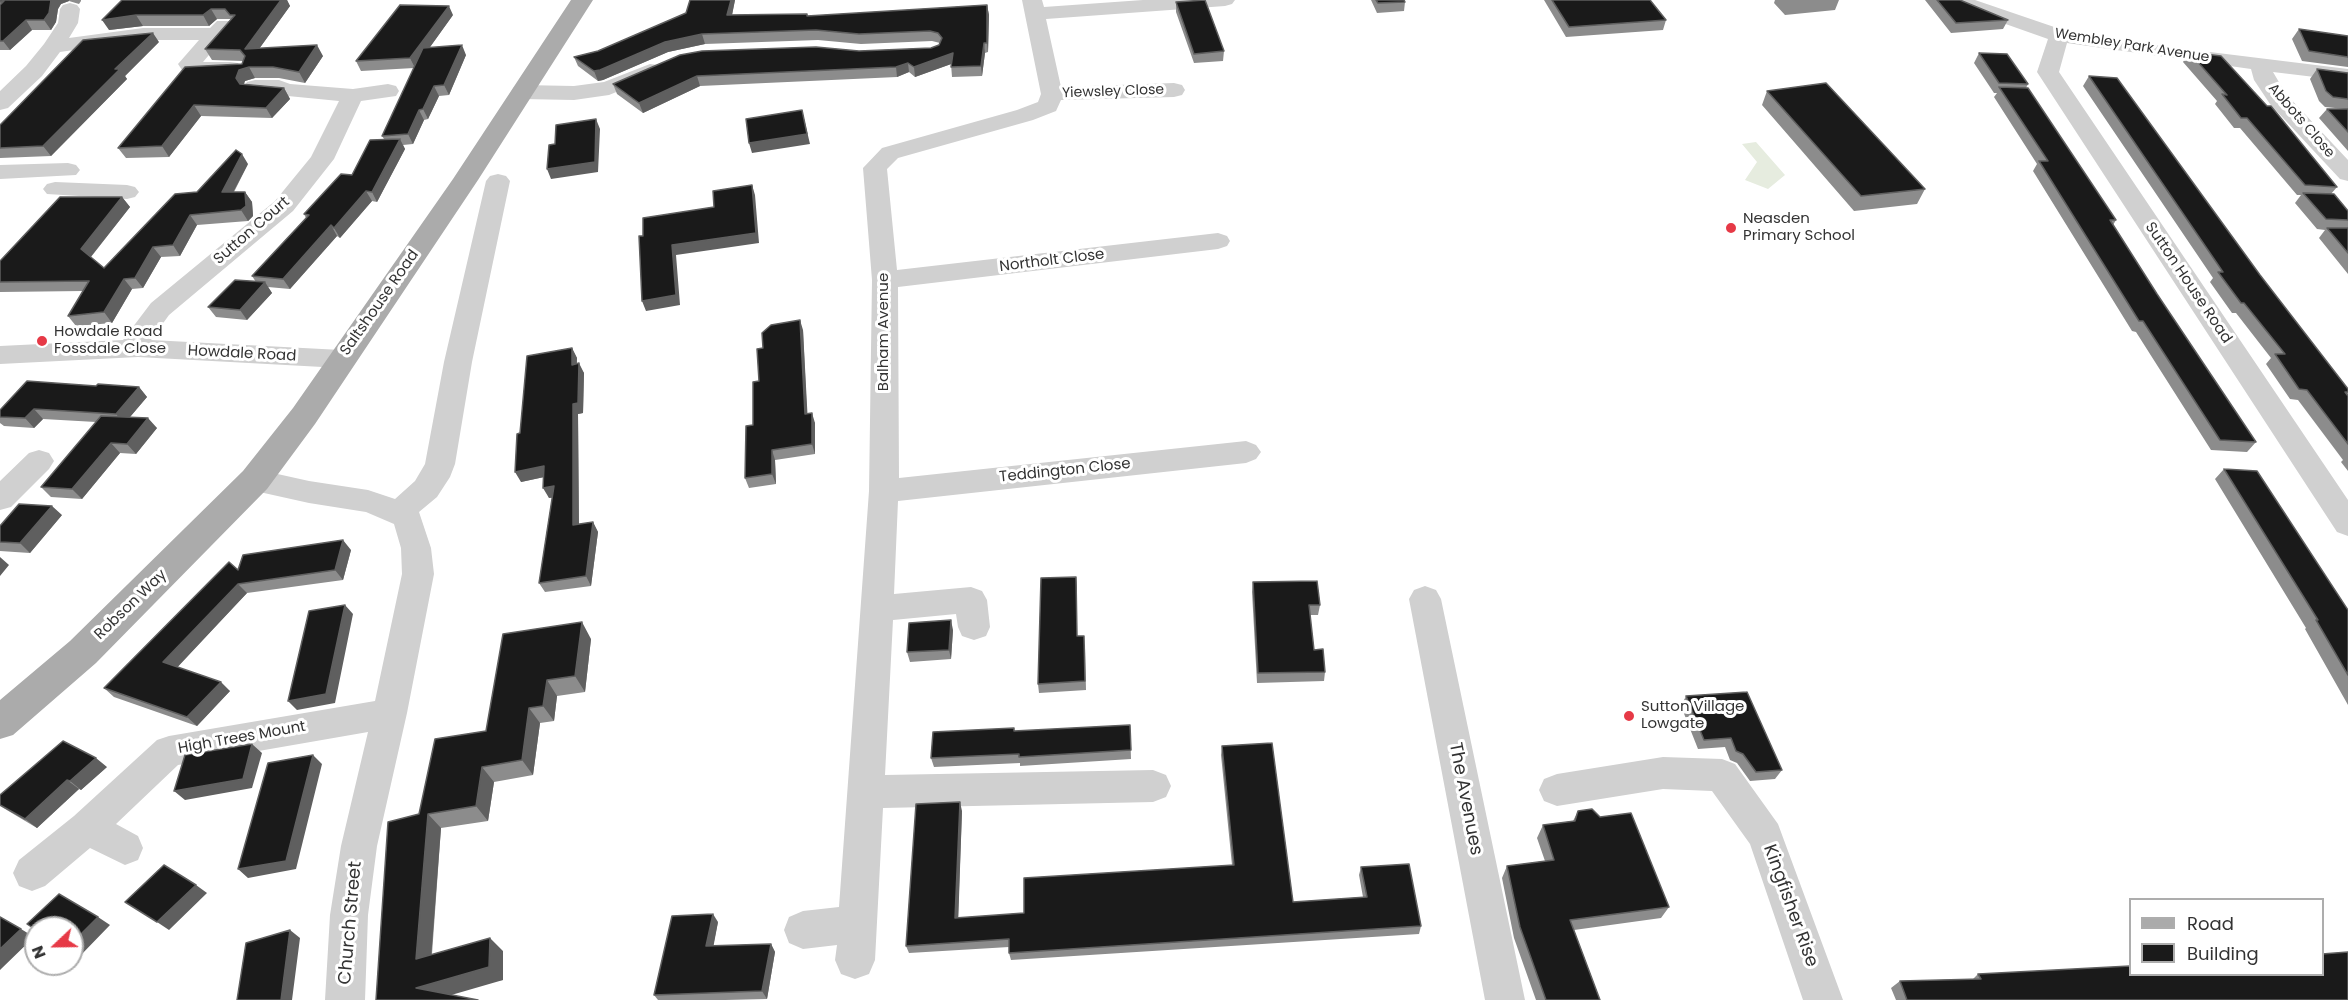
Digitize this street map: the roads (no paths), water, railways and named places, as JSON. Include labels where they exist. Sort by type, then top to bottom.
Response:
[{"type":"main road","name":"Saltshouse Road","points":[[255,480],[304,416],[340,359],[465,180],[582,0]]},
{"type":"main road","name":"Robson Way","points":[[0,723],[83,652],[255,480]]},
{"type":"street","points":[[1052,94],[1034,7],[1226,0]]},
{"type":"street","name":"Wembley Park Avenue","points":[[1956,0],[2059,36],[2348,75]]},
{"type":"street","points":[[0,103],[34,70],[53,47],[68,23],[70,9]]},
{"type":"street","points":[[53,47],[143,34],[221,29],[189,64],[192,68],[238,68]]},
{"type":"street","name":"Sutton House Road","points":[[2059,36],[2048,72],[2348,524]]},
{"type":"street","points":[[522,92],[574,93],[609,88],[666,62]]},
{"type":"street","name":"Abbots Close","points":[[2260,64],[2265,80],[2278,99],[2348,174]]},
{"type":"street","points":[[255,87],[279,87],[287,90],[353,96],[387,91]]},
{"type":"street","name":"Yiewsley Close","points":[[1052,94],[1174,90]]},
{"type":"street","name":"Balham Avenue","points":[[803,930],[856,942],[884,491],[885,280],[874,168],[890,153],[1025,115],[1048,106],[1052,94]]},
{"type":"street","name":"Sutton Court","points":[[130,349],[160,309],[284,206],[322,159],[353,96]]},
{"type":"street","points":[[0,172],[68,171],[127,192]]},
{"type":"street","points":[[399,512],[426,489],[435,477],[440,464],[451,397],[498,181]]},
{"type":"street","name":"Northolt Close","points":[[885,280],[1218,241]]},
{"type":"street","name":"Howdale Road","points":[[0,356],[130,349],[340,359]]},
{"type":"street","name":"Teddington Close","points":[[884,491],[1246,452]]},
{"type":"street","points":[[6,487],[39,461]]},
{"type":"street","points":[[255,480],[309,492],[368,501],[399,512],[406,517],[416,548],[418,574],[390,713]]},
{"type":"street","name":"The Avenues","points":[[1425,599],[1505,1000]]},
{"type":"street","points":[[877,608],[971,600],[974,627]]},
{"type":"street","name":"High Trees Mount","points":[[32,873],[87,828],[169,751],[390,713]]},
{"type":"street","name":"Church Street","points":[[345,1000],[349,915],[359,846],[390,713]]},
{"type":"street","name":"Kingfisher Rise","points":[[1557,790],[1664,773],[1722,775],[1765,836],[1819,1000]]},
{"type":"street","points":[[866,792],[1153,786]]},
{"type":"street","points":[[87,828],[125,848]]},
{"type":"place","name":"Neasden Primary School","points":[[1731,228]]},
{"type":"place","name":"Howdale Road Fossdale Close","points":[[42,341]]},
{"type":"place","name":"Sutton Village Lowgate","points":[[1629,716]]}]
